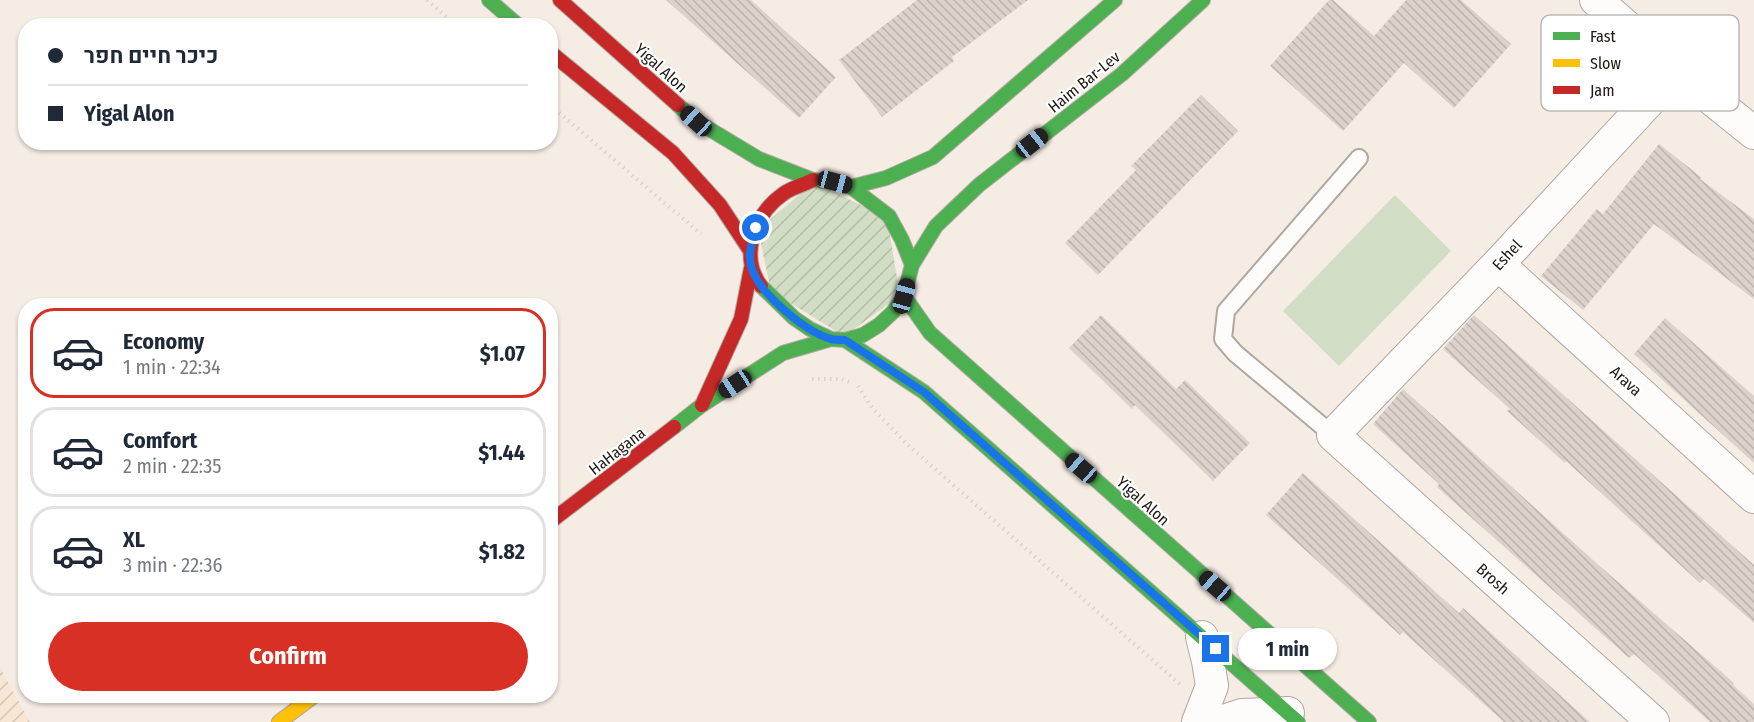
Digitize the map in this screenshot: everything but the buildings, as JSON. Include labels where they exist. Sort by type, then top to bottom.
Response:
[{"type":"street","points":[[489,0],[510,18]]},
{"type":"street","name":"Yigal Alon","points":[[560,0],[696,121],[759,159],[813,180]]},
{"type":"street","points":[[851,187],[886,178],[933,157],[1115,0]]},
{"type":"street","name":"Haim Bar-Lev","points":[[912,265],[936,226],[979,185],[1122,74],[1203,0]]},
{"type":"street","points":[[1596,0],[1613,15]]},
{"type":"street","points":[[558,59],[673,153],[720,205],[750,249]]},
{"type":"street","name":"Eshel","points":[[1333,435],[1498,264],[1640,111]]},
{"type":"street","points":[[1727,111],[1754,133]]},
{"type":"street","points":[[838,340],[863,335],[893,312],[904,296],[912,265],[889,216],[851,187],[835,182],[813,180],[783,194],[767,209],[756,228],[750,249],[751,268],[759,284],[794,318],[838,340],[924,392],[1293,717]]},
{"type":"street","name":"Arava","points":[[1498,264],[1754,497]]},
{"type":"street","name":"HaHagana","points":[[702,405],[741,319],[751,268]]},
{"type":"street","name":"Yigal Alon","points":[[904,296],[930,333],[1369,722]]},
{"type":"street","name":"HaHagana","points":[[558,516],[702,405],[783,353],[838,340]]},
{"type":"street","name":"Brosh","points":[[1333,435],[1653,722]]},
{"type":"street","points":[[1198,722],[1212,686],[1202,637]]},
{"type":"street","points":[[279,722],[305,703]]},
{"type":"street","points":[[1221,722],[1242,715],[1293,717]]},
{"type":"lane","points":[[1333,435],[1235,353],[1223,339],[1226,311],[1359,158]]},
{"type":"path","points":[[427,0],[448,18]]},
{"type":"path","points":[[558,112],[707,239]]},
{"type":"path","points":[[804,381],[814,378],[841,379],[858,386],[873,409],[910,447],[1185,688]]},
{"type":"shaded area","points":[[0,668],[30,722],[0,722]]},
{"type":"green space","points":[[814,182],[887,218],[900,296],[844,336],[771,291],[758,230]]},
{"type":"green space","points":[[1395,195],[1451,251],[1339,366],[1283,311]]},
{"type":"traffic: fast","points":[[489,0],[510,18]]},
{"type":"traffic: fast","points":[[851,187],[886,178],[933,157],[1115,0]]},
{"type":"traffic: fast","points":[[912,265],[936,226],[979,185],[1122,74],[1203,0]]},
{"type":"traffic: fast","points":[[678,105],[696,121],[759,159],[813,180],[835,182],[851,187],[889,216],[912,265],[904,296],[893,312],[863,335],[845,340],[831,339],[810,329],[794,318],[761,286]]},
{"type":"traffic: fast","points":[[904,296],[930,333],[1369,722]]},
{"type":"traffic: fast","points":[[674,427],[702,405],[783,353],[831,339]]},
{"type":"traffic: fast","points":[[845,340],[924,392],[1298,722]]},
{"type":"traffic: slow","points":[[279,722],[305,703]]},
{"type":"traffic: jam","points":[[560,0],[678,105]]},
{"type":"traffic: jam","points":[[558,59],[673,153],[720,205],[749,249]]},
{"type":"traffic: jam","points":[[761,286],[754,275],[751,262],[751,249],[757,224],[764,213],[783,194],[813,180]]},
{"type":"traffic: jam","points":[[702,405],[741,319],[751,268]]},
{"type":"traffic: jam","points":[[558,516],[674,427]]},
{"type":"route","points":[[756,228],[750,249],[751,268],[759,284],[784,309],[794,318],[831,339],[845,340],[924,392],[1216,649]]}]
